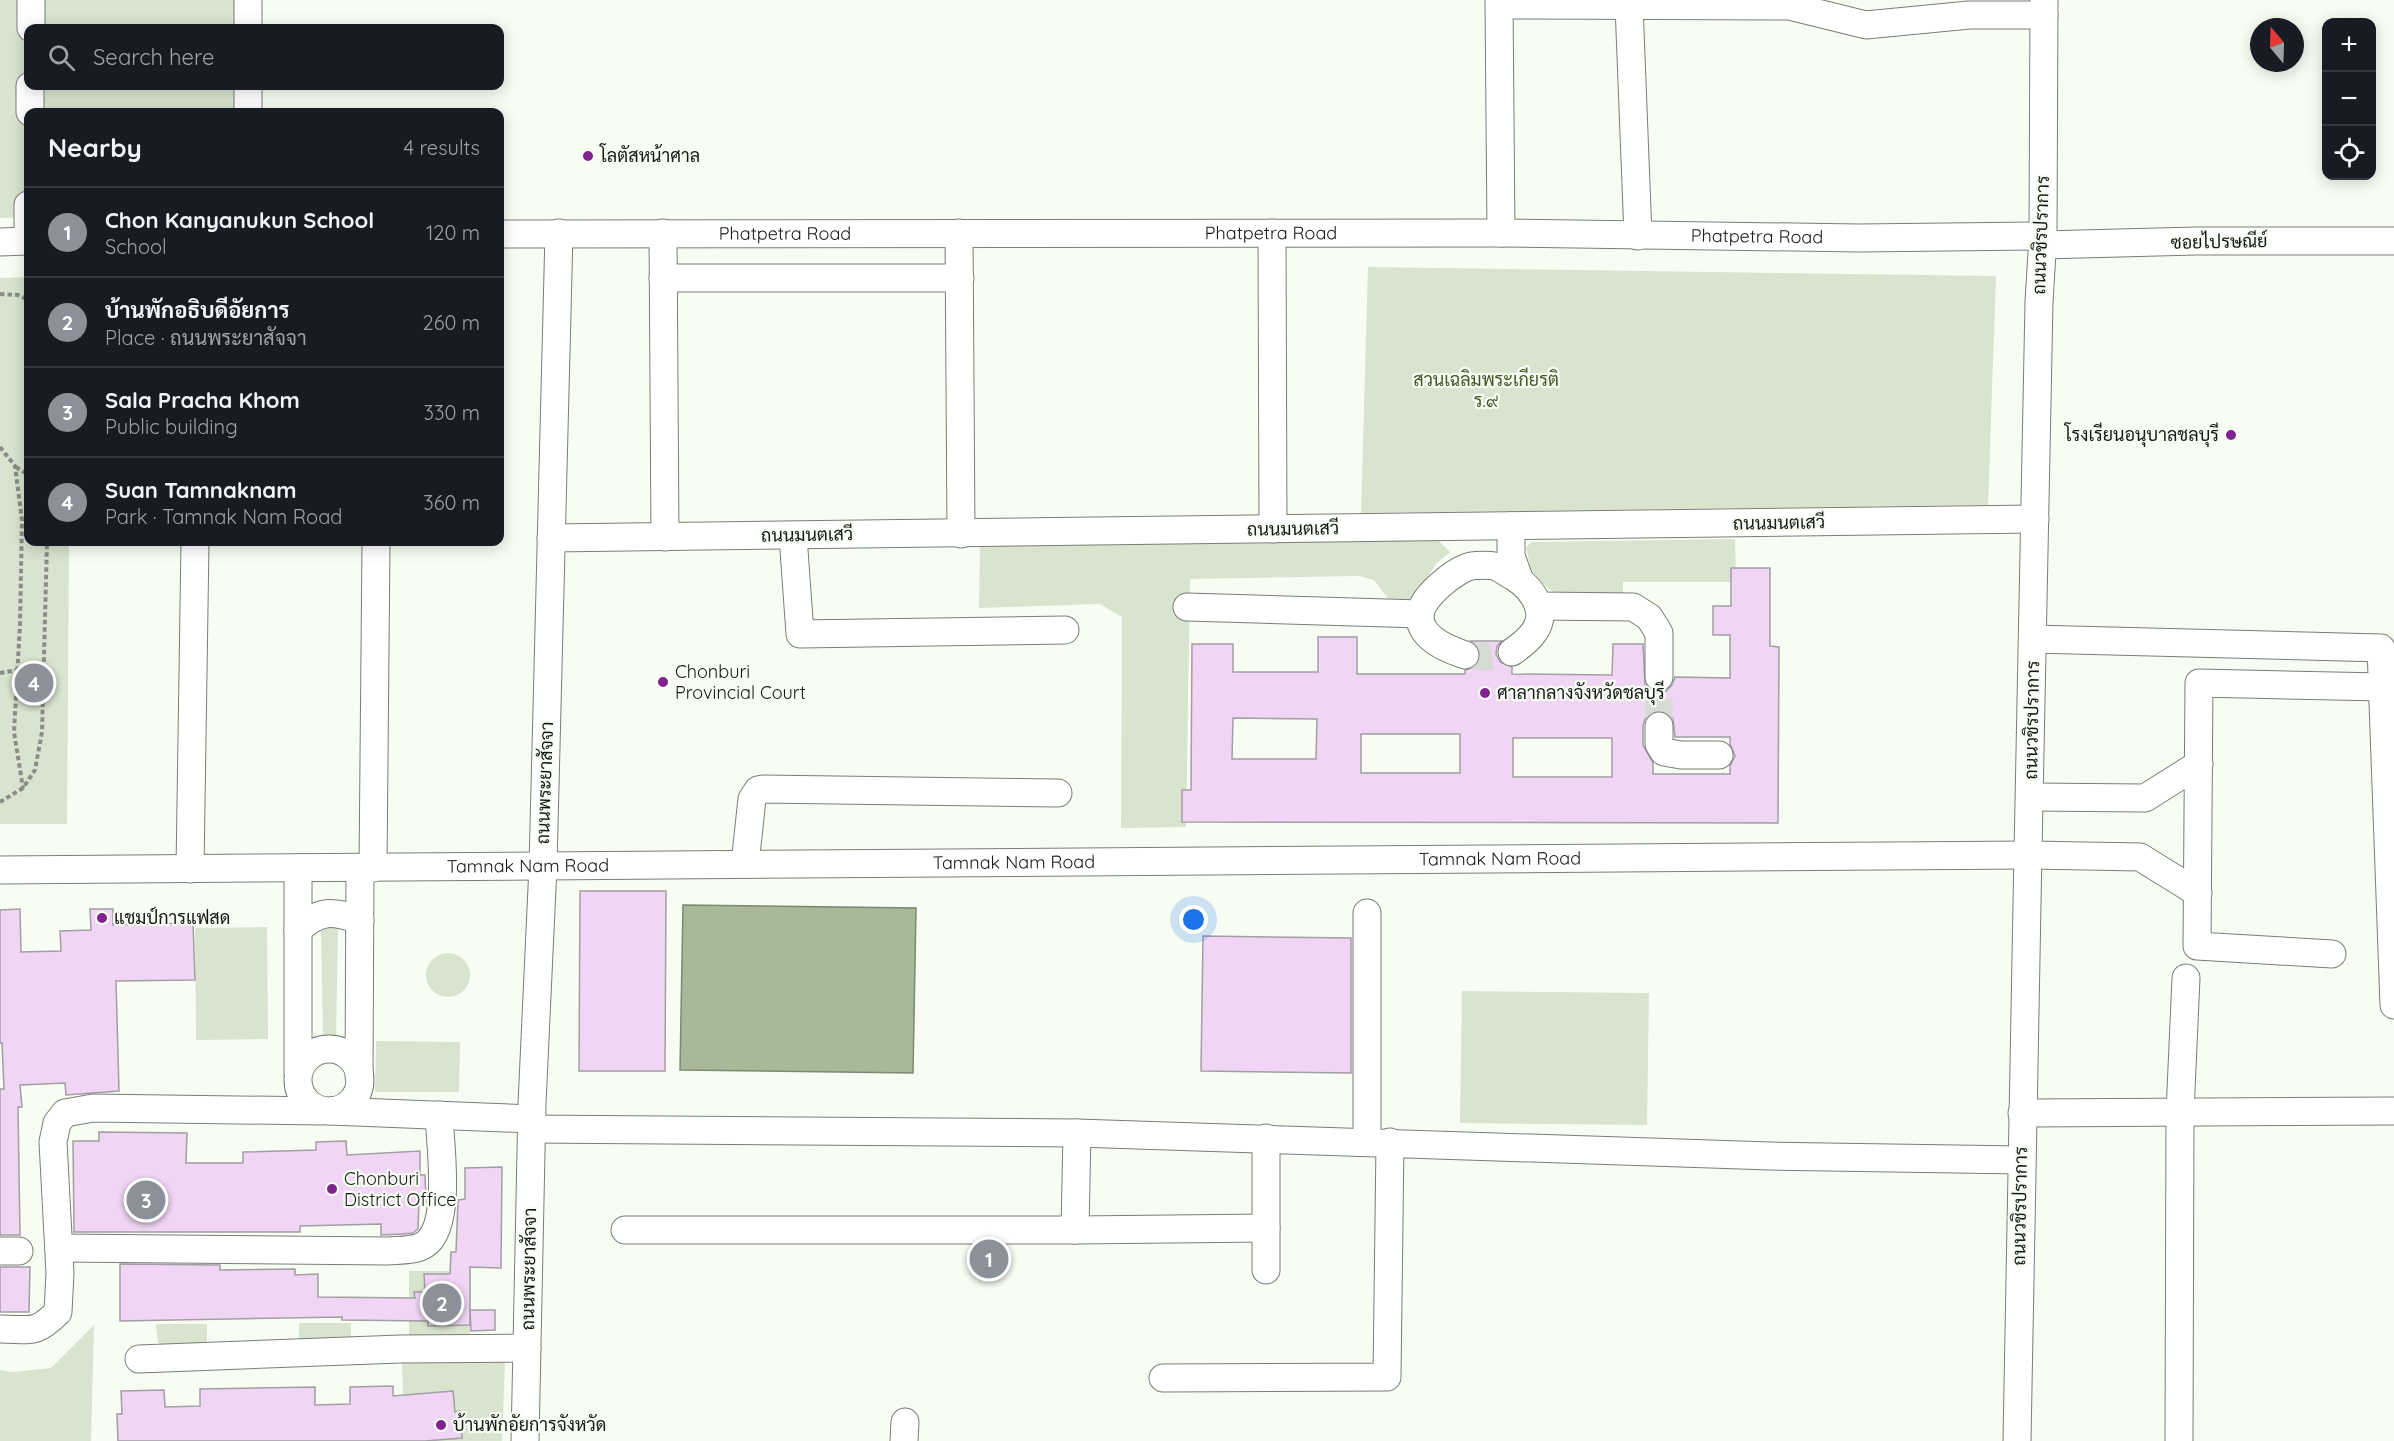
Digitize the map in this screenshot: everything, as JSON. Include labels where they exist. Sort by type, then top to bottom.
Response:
[{"type":"street","points":[[30,24],[31,0]]},
{"type":"street","points":[[248,0],[248,24]]},
{"type":"street","points":[[1501,232],[1499,3],[1789,6],[1866,25],[2044,8]]},
{"type":"street","points":[[1629,5],[1638,236]]},
{"type":"street","name":"ถนนวชิรปราการ","points":[[2018,1441],[2020,1160],[2029,855],[2039,302],[2043,240],[2044,8]]},
{"type":"street","points":[[30,90],[30,108]]},
{"type":"street","points":[[248,90],[248,108]]},
{"type":"street","name":"Phatpetra Road","points":[[504,234],[1501,232],[1638,236],[2043,240]]},
{"type":"street","name":"ถนนพระยาสัจจา","points":[[525,1441],[531,1124],[543,866],[559,233]]},
{"type":"street","points":[[663,233],[665,537]]},
{"type":"street","points":[[959,233],[961,534]]},
{"type":"street","points":[[1272,233],[1273,530]]},
{"type":"street","name":"ซอยไปรษณีย์","points":[[2043,240],[2394,241]]},
{"type":"street","points":[[0,242],[24,241]]},
{"type":"street","points":[[663,278],[960,278]]},
{"type":"street","name":"ถนนมนตเสวี","points":[[551,538],[2036,519]]},
{"type":"street","points":[[1511,526],[1512,556],[1520,581]]},
{"type":"street","points":[[1454,574],[1461,561],[1462,527]]},
{"type":"street","points":[[793,536],[800,634],[1065,630]]},
{"type":"street","points":[[190,869],[195,546]]},
{"type":"street","points":[[298,868],[297,1082],[304,1100],[326,1111],[340,1109],[356,1096],[359,1087],[360,920],[366,868],[376,546]]},
{"type":"street","points":[[1465,655],[1447,649],[1430,637],[1422,626],[1420,614],[1436,589],[1454,574],[1472,566],[1495,566],[1520,581],[1532,594],[1538,606],[1540,618],[1536,630],[1526,642],[1512,652]]},
{"type":"street","points":[[1538,606],[1633,607],[1649,617],[1659,633],[1659,677]]},
{"type":"street","points":[[1187,607],[1420,614]]},
{"type":"street","points":[[2033,639],[2381,648],[2394,1005]]},
{"type":"street","points":[[2332,954],[2197,946],[2199,683],[2382,687]]},
{"type":"street","points":[[1659,726],[1659,744],[1664,752],[1682,755],[1719,755]]},
{"type":"street","points":[[2030,797],[2145,798],[2199,764]]},
{"type":"street","points":[[745,864],[752,799],[758,790],[1058,793]]},
{"type":"street","name":"Tamnak Nam Road","points":[[0,870],[2029,855],[2140,857],[2198,893]]},
{"type":"street","points":[[298,930],[310,919],[324,913],[338,913],[360,920]]},
{"type":"street","points":[[1163,1378],[1387,1377],[1367,913]]},
{"type":"street","points":[[2179,1441],[2180,1113],[2186,978]]},
{"type":"street","points":[[298,1072],[310,1056],[330,1049],[350,1057],[359,1076]]},
{"type":"street","points":[[0,1329],[34,1329],[44,1326],[58,1312],[60,1273],[53,1142],[57,1123],[65,1113],[93,1108],[439,1115],[531,1124],[1077,1133],[1770,1156],[2020,1160]]},
{"type":"street","points":[[2022,1113],[2394,1111]]},
{"type":"street","points":[[58,1248],[387,1251],[420,1247],[436,1234],[442,1211],[439,1115]]},
{"type":"street","points":[[1075,1230],[1077,1133]]},
{"type":"street","points":[[1266,1138],[1266,1270]]},
{"type":"street","points":[[625,1230],[1266,1228]]},
{"type":"street","points":[[139,1359],[400,1349],[527,1348]]},
{"type":"path","points":[[0,294],[18,295],[24,298]]},
{"type":"path","points":[[0,447],[15,466],[24,473]]},
{"type":"path","points":[[15,466],[22,520],[14,732],[23,788]]},
{"type":"path","points":[[0,802],[23,788],[35,770],[42,732],[47,546]]},
{"type":"path","points":[[0,673],[17,670]]},
{"type":"green space","points":[[0,0],[261,0],[261,24],[24,24],[24,90],[261,90],[261,108],[24,108],[24,217],[0,218]]},
{"type":"green space","name":"สวนเฉลิมพระเกียรติ ร.๙","points":[[1368,267],[1996,276],[1988,505],[1361,513]]},
{"type":"green space","points":[[24,277],[24,546],[69,546],[67,824],[0,824],[0,278]]},
{"type":"green space","points":[[1735,539],[1736,582],[1623,582],[1623,597],[1597,598],[1561,595],[1550,590],[1532,570],[1526,547],[1532,542]]},
{"type":"green space","points":[[1438,540],[1450,552],[1436,564],[1414,598],[1390,601],[1374,580],[1359,576],[1190,579],[1186,827],[1121,828],[1122,617],[1100,604],[979,608],[980,546]]},
{"type":"green space","points":[[321,924],[338,926],[336,1042],[329,1044],[323,1040]]},
{"type":"green space","points":[[267,927],[268,1039],[196,1040],[195,928]]},
{"type":"green space","points":[[448,953],[464,959],[470,975],[464,991],[448,997],[432,991],[426,975],[432,959]]},
{"type":"green space","points":[[1462,991],[1649,993],[1647,1125],[1460,1123]]},
{"type":"green space","points":[[376,1041],[460,1042],[459,1092],[375,1092]]},
{"type":"green space","points":[[409,1271],[471,1271],[470,1336],[409,1337]]},
{"type":"green space","points":[[299,1323],[351,1323],[351,1342],[299,1342]]},
{"type":"green space","points":[[156,1324],[207,1324],[207,1341],[204,1348],[162,1347],[158,1342]]},
{"type":"green space","points":[[94,1325],[91,1441],[0,1441],[0,1370],[12,1372],[51,1368]]},
{"type":"green space","points":[[402,1360],[505,1361],[502,1441],[404,1441]]},
{"type":"shaded area","points":[[683,905],[916,908],[913,1073],[680,1070]]},
{"type":"building","name":"ศาลากลางจังหวัดชลบุรี","points":[[1731,568],[1770,568],[1770,646],[1779,647],[1778,823],[1182,822],[1182,790],[1191,790],[1192,644],[1233,644],[1233,672],[1318,672],[1318,637],[1357,637],[1357,674],[1465,674],[1465,670],[1475,667],[1480,660],[1477,645],[1471,641],[1502,641],[1497,646],[1496,654],[1500,662],[1512,667],[1512,674],[1612,675],[1613,644],[1643,644],[1645,684],[1652,691],[1660,693],[1672,685],[1675,677],[1730,678],[1730,635],[1713,635],[1713,606],[1731,606]],"holes":[[[1660,710],[1667,713],[1673,719],[1675,737],[1730,737],[1735,756],[1730,766],[1730,774],[1653,774],[1653,763],[1643,745],[1643,726],[1645,719],[1651,713]],[[1233,718],[1317,719],[1316,759],[1232,759]],[[1361,734],[1460,734],[1460,773],[1361,773]],[[1513,738],[1612,738],[1612,777],[1513,777]]]},
{"type":"building","points":[[580,891],[666,891],[665,1071],[579,1071]]},
{"type":"building","points":[[20,909],[21,952],[61,951],[60,931],[91,930],[90,909],[113,909],[113,925],[193,923],[195,980],[116,981],[119,1091],[66,1095],[65,1083],[20,1085],[22,1107],[18,1107],[20,1235],[0,1235],[0,1089],[4,1089],[2,1043],[0,1043],[0,910]]},
{"type":"building","points":[[1203,936],[1351,938],[1351,1073],[1201,1071]]},
{"type":"building","points":[[99,1132],[187,1133],[186,1163],[243,1163],[243,1152],[316,1150],[316,1142],[346,1141],[347,1155],[420,1151],[420,1175],[425,1175],[426,1203],[419,1203],[418,1229],[413,1233],[402,1234],[381,1235],[381,1224],[300,1226],[300,1232],[74,1232],[73,1141],[99,1141]]},
{"type":"building","points":[[502,1167],[501,1268],[470,1267],[470,1325],[428,1326],[428,1321],[342,1320],[342,1317],[120,1321],[120,1264],[220,1265],[220,1270],[295,1269],[295,1275],[318,1274],[318,1297],[415,1298],[414,1292],[425,1292],[424,1274],[450,1274],[451,1252],[456,1252],[458,1200],[465,1199],[465,1168]]},
{"type":"building","points":[[0,1267],[30,1267],[29,1312],[0,1312]]},
{"type":"building","points":[[470,1310],[495,1310],[495,1330],[471,1331]]},
{"type":"building","points":[[393,1386],[393,1396],[453,1391],[455,1412],[460,1411],[462,1438],[425,1441],[118,1441],[117,1414],[122,1414],[121,1391],[164,1390],[165,1407],[200,1406],[200,1389],[315,1387],[315,1405],[350,1404],[350,1387]]},
{"type":"tunnel","points":[[1465,655],[1485,657],[1512,652]]},
{"type":"tunnel","points":[[1659,677],[1659,726]]},
{"type":"place","name":"โลตัสหน้าศาล","points":[[588,156]]},
{"type":"place","name":"โรงเรียนอนุบาลชลบุรี","points":[[2231,435]]},
{"type":"place","name":"Chonburi Provincial Court","points":[[663,682]]},
{"type":"place","name":"Suan Tamnaknam","points":[[34,683]]},
{"type":"place","name":"ศาลากลางจังหวัดชลบุรี","points":[[1485,693]]},
{"type":"place","name":"แชมป์การแฟสด","points":[[102,918]]},
{"type":"place","name":"Chonburi District Office","points":[[332,1189]]},
{"type":"place","name":"Sala Pracha Khom","points":[[146,1200]]},
{"type":"place","name":"Chon Kanyanukun School","points":[[989,1259]]},
{"type":"place","name":"บ้านพักอธิบดีอัยการ","points":[[442,1303]]},
{"type":"place","name":"บ้านพักอัยการจังหวัด","points":[[441,1425]]}]
